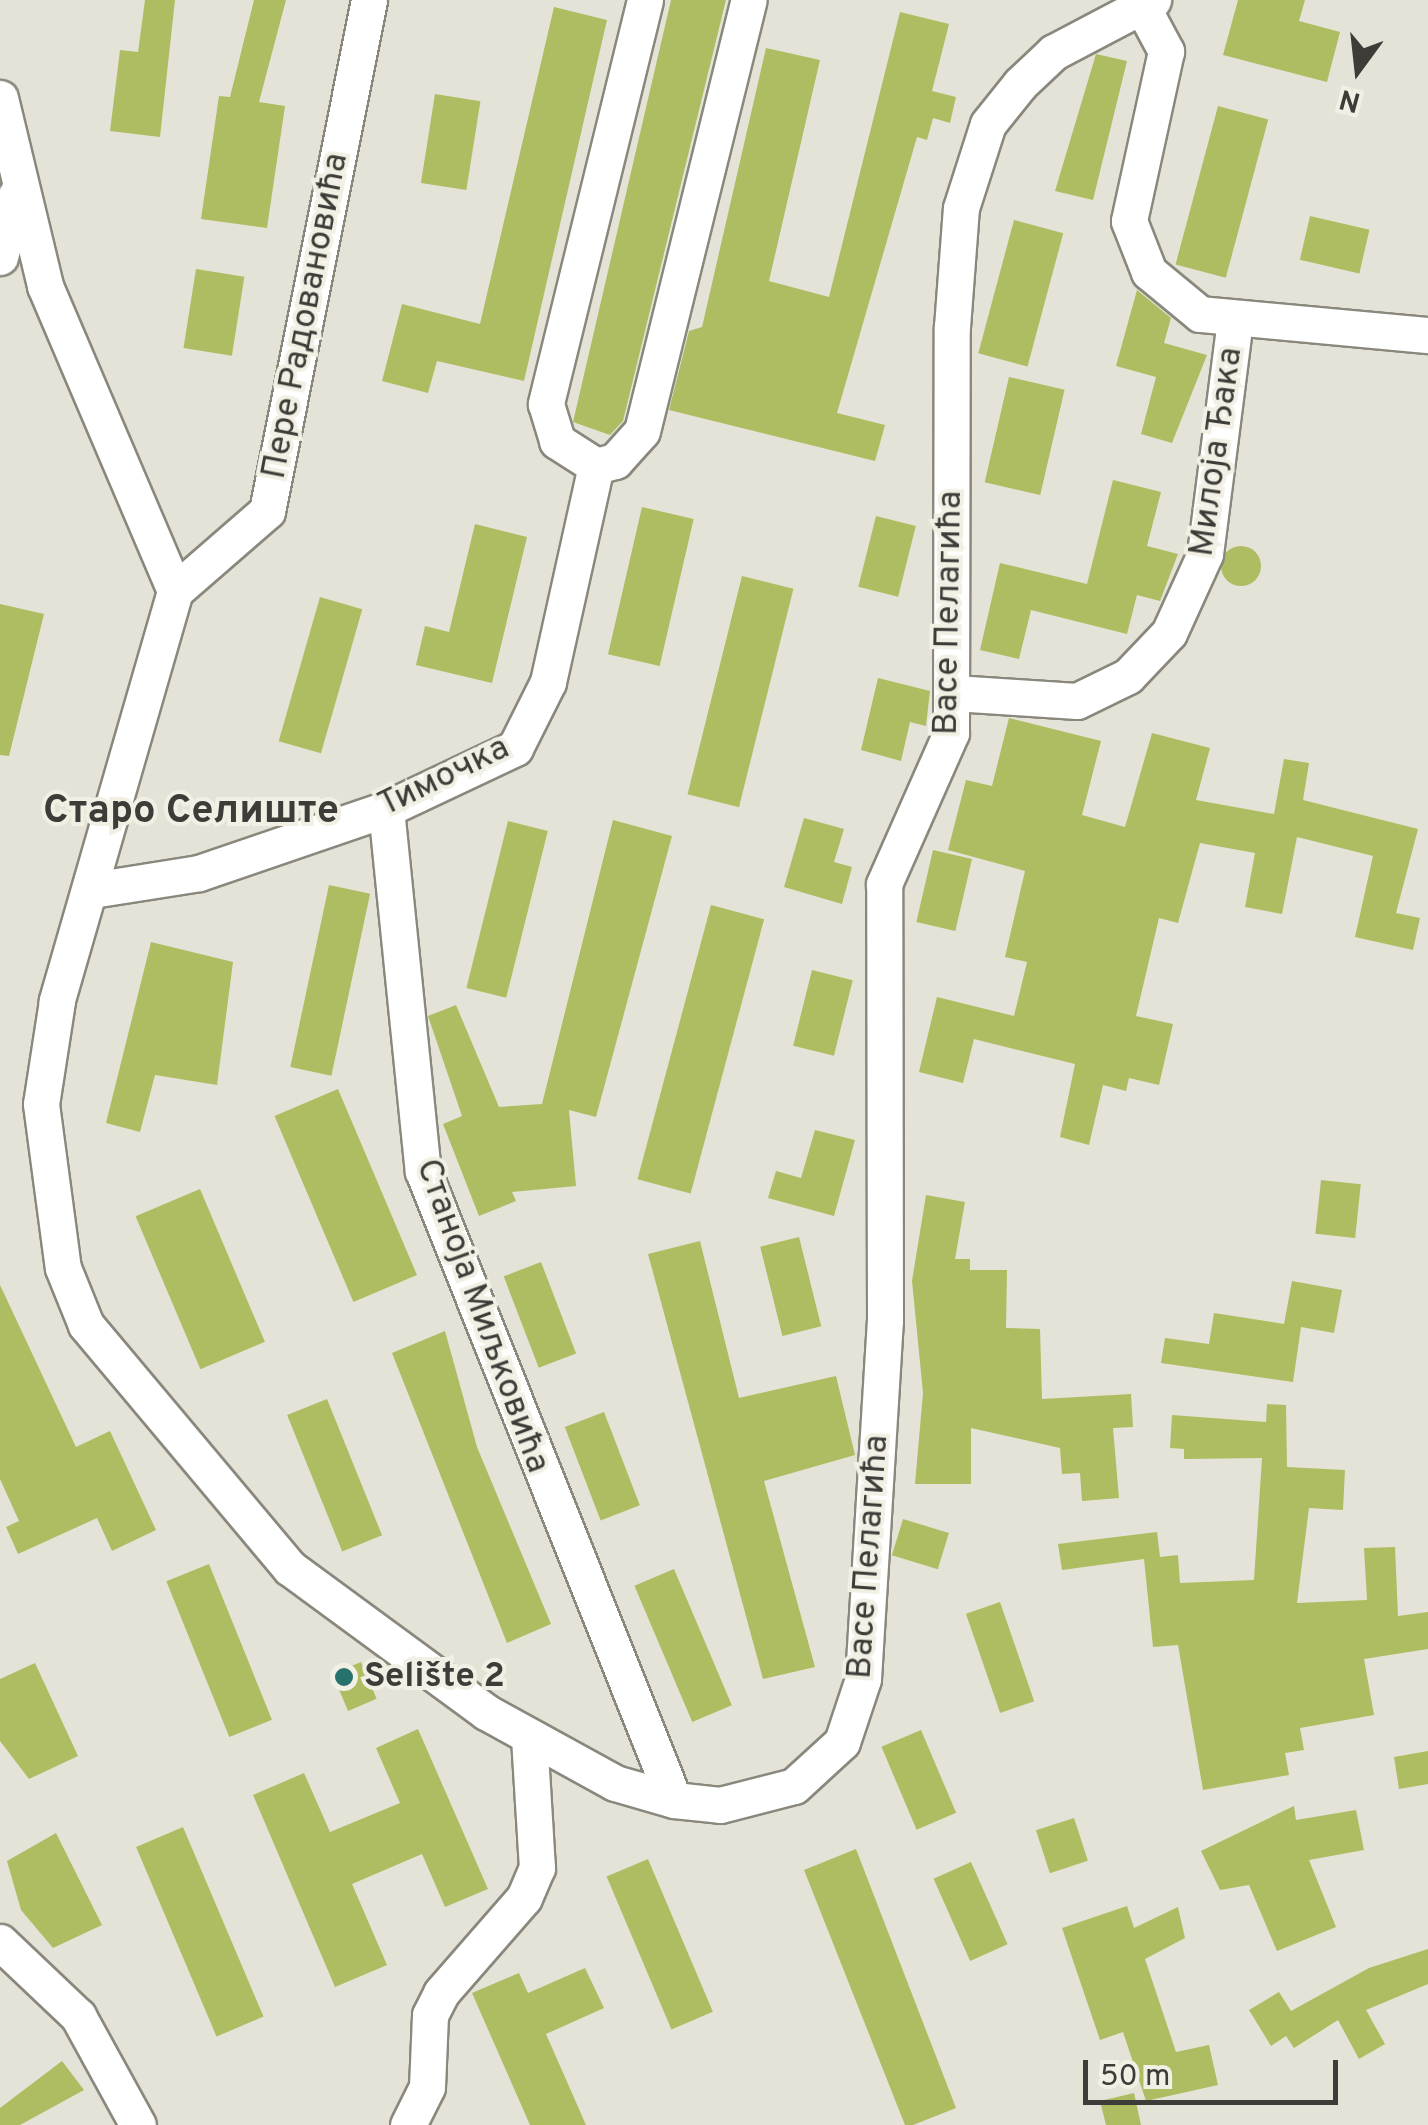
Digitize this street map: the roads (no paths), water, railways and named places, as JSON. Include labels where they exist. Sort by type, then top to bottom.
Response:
[{"type":"street","name":"Пере Радовановића","points":[[175,592],[266,511],[369,0]]},
{"type":"street","points":[[645,0],[546,404],[557,440],[596,466],[616,461],[642,431],[749,0]]},
{"type":"street","points":[[1148,5],[1166,51],[1131,243],[1182,305],[1234,321],[1428,335]]},
{"type":"street","name":"Васе Пелагића","points":[[175,592],[57,1001],[40,1104],[62,1268],[86,1325],[290,1568],[529,1739],[615,1782],[674,1800],[734,1804],[794,1786],[832,1756],[860,1704],[884,1321],[884,884],[942,766],[954,694],[952,327],[973,161],[988,124],[1054,52],[1148,5]]},
{"type":"street","points":[[0,98],[16,194],[101,428],[175,592]]},
{"type":"street","points":[[0,257],[16,194]]},
{"type":"street","name":"Милоја Ђака","points":[[954,694],[1076,701],[1128,676],[1170,634],[1206,554],[1234,321]]},
{"type":"street","name":"Тимочка","points":[[92,890],[199,873],[386,809],[515,748],[531,728],[596,466]]},
{"type":"street","name":"Станоја Миљковића","points":[[386,809],[422,1171],[674,1800]]},
{"type":"street","points":[[408,2125],[427,2087],[430,2015],[441,1992],[524,1898],[537,1868],[529,1739]]},
{"type":"street","points":[[0,1942],[78,2016],[138,2125]]},
{"type":"place","name":"Selište 2","points":[[344,1677]]},
{"type":"district","name":"Старо Селиште","points":[[191,812]]}]
